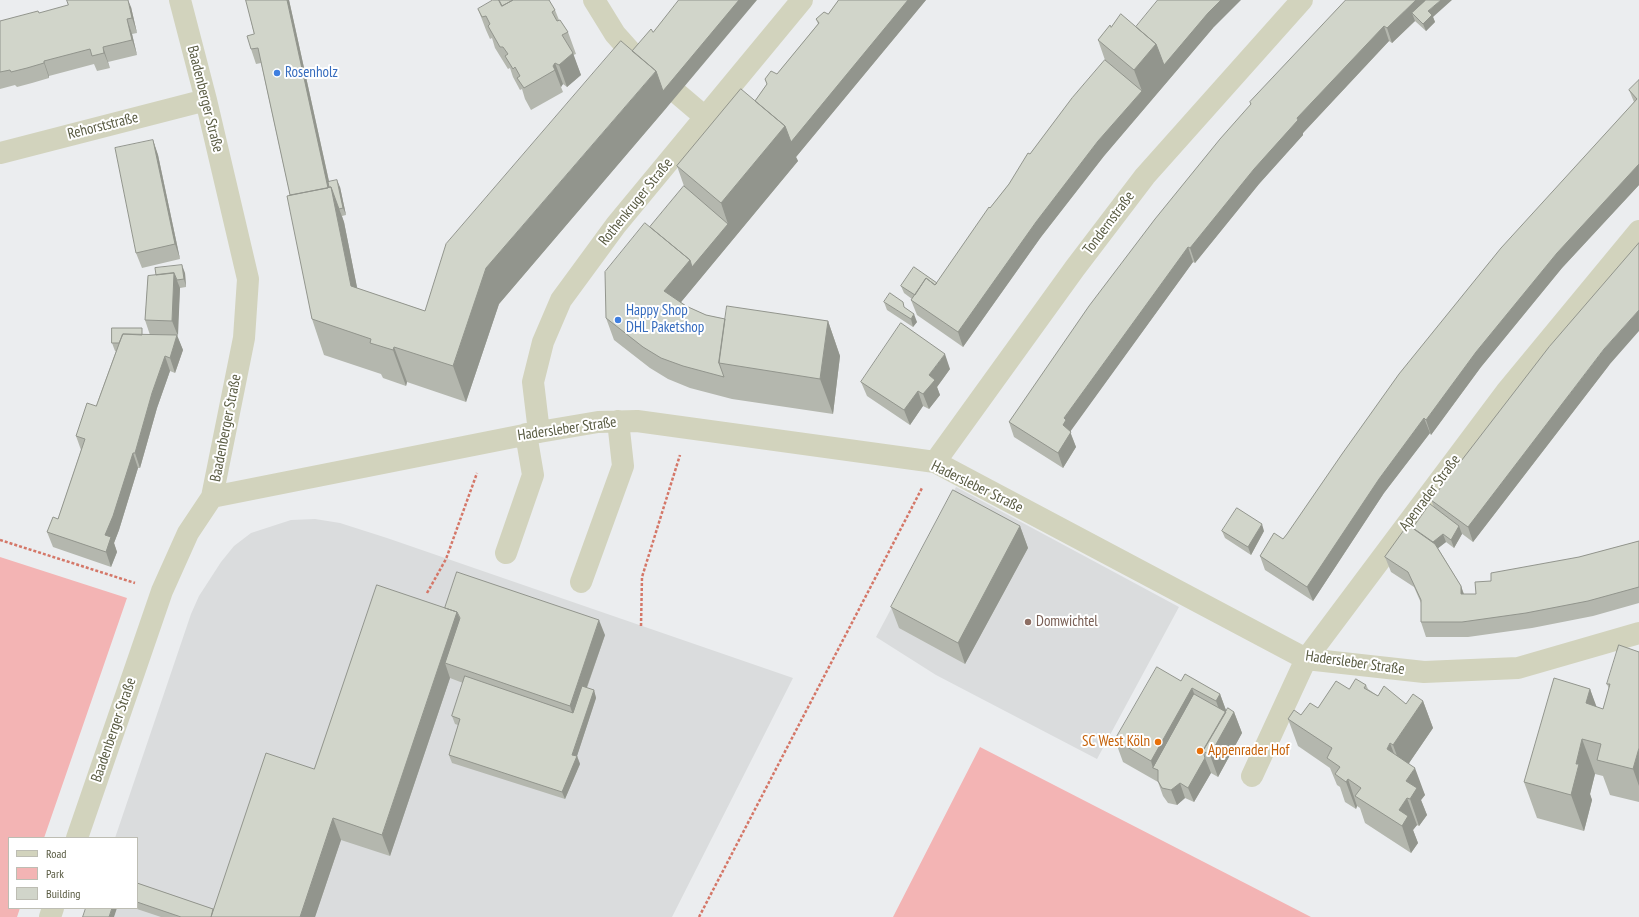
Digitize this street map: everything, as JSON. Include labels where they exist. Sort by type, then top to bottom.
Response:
[{"type":"street","name":"Baadenberger Straße","points":[[77,837],[162,591],[188,533],[212,497],[244,338],[248,279],[206,100],[180,0]]},
{"type":"street","points":[[594,0],[615,34],[640,62]]},
{"type":"street","name":"Rothenkruger Straße","points":[[506,553],[534,475],[532,433],[533,382],[543,342],[561,300],[616,225],[802,0]]},
{"type":"street","name":"Tondernstraße","points":[[935,462],[1075,268],[1145,176],[1302,0]]},
{"type":"street","points":[[678,94],[705,117]]},
{"type":"street","name":"Rehorststraße","points":[[0,153],[206,100]]},
{"type":"street","name":"Apenrader Straße","points":[[1252,776],[1306,659],[1506,392],[1639,230]]},
{"type":"street","points":[[582,582],[624,466],[618,421]]},
{"type":"street","name":"Hadersleber Straße","points":[[212,497],[532,433],[598,422],[637,421],[935,462],[1306,659],[1424,672],[1518,668],[1639,633]]},
{"type":"path","points":[[641,626],[642,577],[689,428]]},
{"type":"path","points":[[427,593],[446,559],[488,442]]},
{"type":"path","points":[[699,917],[935,462]]},
{"type":"path","points":[[0,540],[162,591]]},
{"type":"shaded area","name":"Domwichtel","points":[[956,487],[1179,607],[1097,759],[936,675],[876,637]]},
{"type":"shaded area","points":[[315,519],[340,523],[793,678],[672,917],[88,917],[91,909],[138,909],[138,837],[115,837],[191,614],[199,596],[221,562],[234,546],[251,533],[291,520]]},
{"type":"green space","points":[[0,557],[127,598],[44,837],[8,837],[8,909],[20,909],[17,917],[0,917]]},
{"type":"green space","points":[[980,747],[1311,917],[893,917]]},
{"type":"building","points":[[67,0],[128,0],[132,18],[127,19],[132,40],[103,47],[104,53],[92,56],[90,49],[44,61],[44,63],[27,68],[11,72],[10,70],[0,72],[0,21],[68,5]]},
{"type":"building","points":[[246,0],[287,0],[328,188],[290,195],[258,48],[251,49],[247,36],[254,34]]},
{"type":"building","points":[[493,0],[499,0],[502,6],[513,0],[549,0],[555,10],[552,12],[557,21],[560,20],[568,32],[562,35],[573,53],[559,65],[555,63],[553,66],[555,70],[524,88],[517,78],[520,76],[515,67],[513,69],[505,56],[508,54],[503,47],[500,47],[488,26],[490,24],[486,16],[482,17],[478,9]]},
{"type":"building","points":[[499,0],[513,0],[502,6]]},
{"type":"building","points":[[679,0],[739,0],[663,91],[656,71],[632,51],[651,29],[653,32]]},
{"type":"building","points":[[839,0],[908,0],[791,142],[785,126],[755,101],[767,84],[765,79],[771,71],[777,74],[819,23],[816,19],[824,12],[828,14]]},
{"type":"building","points":[[1158,0],[1221,0],[1208,13],[1164,65],[1156,44],[1136,27]]},
{"type":"building","points":[[1346,0],[1416,0],[1387,28],[1384,26],[1297,118],[1298,120],[1254,169],[1190,248],[1188,247],[1064,418],[1066,420],[1063,425],[1071,432],[1058,453],[1009,422],[1089,306],[1155,219],[1220,139],[1251,104],[1250,102]]},
{"type":"building","points":[[1426,0],[1441,0],[1428,11],[1432,15],[1423,24],[1412,13]]},
{"type":"building","points":[[1121,14],[1156,44],[1134,70],[1098,40]]},
{"type":"building","points":[[621,41],[656,71],[486,268],[453,366],[394,347],[393,350],[370,343],[371,339],[312,319],[287,196],[331,187],[351,286],[425,311],[446,244]]},
{"type":"building","points":[[1105,60],[1142,91],[1098,141],[1036,222],[958,332],[911,300],[926,278],[935,285],[989,207],[990,208],[1009,184],[1028,153],[1030,154],[1072,98]]},
{"type":"building","points":[[1639,80],[1639,164],[1557,253],[1476,352],[1426,420],[1424,418],[1379,479],[1307,587],[1260,556],[1274,533],[1283,539],[1287,534],[1399,374],[1501,248],[1637,99],[1629,90]]},
{"type":"building","points":[[741,89],[785,126],[721,203],[677,166]]},
{"type":"building","points":[[153,140],[175,244],[136,253],[115,148]]},
{"type":"building","points":[[337,180],[343,208],[339,209],[328,182]]},
{"type":"building","points":[[684,186],[728,224],[692,267],[690,260],[650,227]]},
{"type":"building","points":[[645,223],[690,260],[664,291],[686,306],[706,315],[725,319],[719,363],[724,377],[683,366],[661,358],[643,347],[606,318],[605,272]]},
{"type":"building","points":[[1639,243],[1639,310],[1604,349],[1468,527],[1431,500],[1549,347]]},
{"type":"building","points":[[182,265],[184,279],[177,280],[174,273],[156,275],[155,268]]},
{"type":"building","points":[[914,267],[937,283],[935,285],[926,278],[915,295],[901,286]]},
{"type":"building","points":[[174,273],[172,321],[145,320],[148,276]]},
{"type":"building","points":[[890,293],[903,302],[904,307],[914,314],[911,319],[884,302]]},
{"type":"building","points":[[727,306],[828,321],[820,379],[719,363]]},
{"type":"building","points":[[901,323],[945,354],[929,375],[935,380],[923,394],[918,391],[904,410],[861,382]]},
{"type":"building","points":[[112,328],[142,328],[142,335],[123,334],[119,343],[112,343]]},
{"type":"building","points":[[123,334],[177,335],[170,358],[165,356],[152,393],[135,453],[133,453],[113,516],[105,535],[111,537],[106,552],[47,532],[53,517],[58,519],[85,439],[76,436],[87,403],[96,406]]},
{"type":"building","points":[[953,490],[1020,526],[958,643],[891,607]]},
{"type":"building","points":[[1430,504],[1459,526],[1451,540],[1443,534],[1433,542],[1413,528]]},
{"type":"building","points":[[1237,508],[1262,524],[1248,547],[1222,531]]},
{"type":"building","points":[[1408,525],[1435,544],[1461,586],[1461,594],[1476,594],[1475,582],[1491,581],[1491,573],[1579,557],[1639,541],[1639,587],[1588,601],[1526,613],[1462,622],[1421,622],[1421,600],[1408,572],[1385,557]]},
{"type":"building","points":[[457,572],[599,620],[570,706],[445,663],[460,618],[457,612],[445,608]]},
{"type":"building","points":[[377,585],[457,612],[382,835],[333,818],[300,917],[211,917],[266,753],[314,769]]},
{"type":"building","points":[[1619,645],[1639,652],[1639,748],[1633,769],[1597,760],[1601,744],[1582,739],[1576,764],[1579,764],[1571,795],[1524,782],[1554,678],[1590,689],[1586,703],[1603,709],[1610,684],[1607,684]]},
{"type":"building","points":[[1157,667],[1181,681],[1185,674],[1220,694],[1216,701],[1192,688],[1151,761],[1115,740]]},
{"type":"building","points":[[465,676],[573,713],[582,686],[594,690],[572,755],[577,756],[562,792],[449,755],[460,719],[452,716]]},
{"type":"building","points":[[1356,679],[1366,685],[1364,688],[1378,696],[1384,686],[1406,704],[1413,694],[1423,701],[1393,745],[1390,743],[1387,749],[1415,768],[1406,781],[1417,788],[1410,799],[1407,798],[1399,810],[1408,816],[1402,826],[1355,796],[1361,788],[1348,779],[1346,782],[1335,774],[1340,767],[1327,758],[1332,748],[1288,719],[1294,710],[1301,715],[1310,703],[1318,708],[1336,681],[1349,689]]},
{"type":"building","points":[[1194,694],[1226,712],[1203,751],[1205,758],[1188,788],[1180,783],[1171,790],[1162,788],[1158,781],[1158,770],[1153,768]]},
{"type":"building","points":[[1228,708],[1234,712],[1210,755],[1203,751]]},
{"type":"building","points":[[138,883],[213,909],[211,917],[181,917],[138,902]]},
{"type":"building","points":[[86,909],[112,909],[109,917],[83,917]]},
{"type":"place","name":"Rosenholz","points":[[277,73]]},
{"type":"place","name":"Happy Shop DHL Paketshop","points":[[618,320]]},
{"type":"place","name":"Domwichtel","points":[[1028,622]]},
{"type":"place","name":"SC West Köln","points":[[1158,742]]},
{"type":"place","name":"Appenrader Hof","points":[[1200,751]]}]
